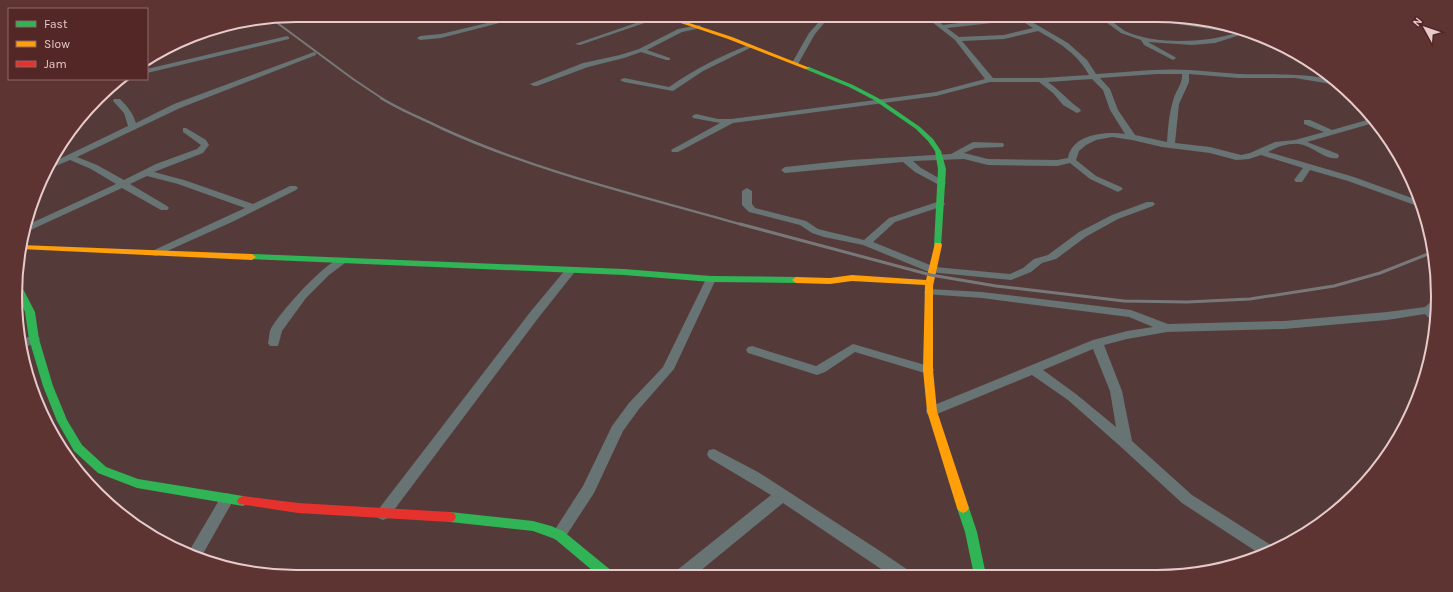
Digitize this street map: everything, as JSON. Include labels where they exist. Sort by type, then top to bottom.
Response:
[{"type":"street","points":[[420,38],[441,36],[499,22]]},
{"type":"street","points":[[578,44],[641,22]]},
{"type":"street","points":[[683,22],[751,46],[849,84],[882,102],[928,136],[941,158],[937,254],[930,287],[928,370],[932,411],[971,532],[979,570]]},
{"type":"street","points":[[796,63],[812,32],[821,22]]},
{"type":"street","points":[[936,22],[957,39],[989,77],[989,80]]},
{"type":"street","points":[[944,27],[984,22]]},
{"type":"street","points":[[1028,22],[1073,49],[1085,61],[1093,75],[1106,89],[1114,110],[1131,136]]},
{"type":"street","points":[[1109,22],[1123,32],[1144,39],[1182,44],[1220,41],[1237,34]]},
{"type":"street","points":[[1182,23],[1226,31]]},
{"type":"street","points":[[534,84],[586,65],[613,60],[641,50],[673,33],[699,27]]},
{"type":"street","points":[[957,39],[1004,37],[1040,28]]},
{"type":"street","points":[[148,71],[287,38]]},
{"type":"street","points":[[1144,39],[1146,44],[1173,58]]},
{"type":"street","points":[[624,80],[670,88],[700,69],[723,57],[751,46]]},
{"type":"street","points":[[641,50],[668,59]]},
{"type":"street","points":[[58,162],[177,106],[314,54]]},
{"type":"street","points":[[1172,145],[1174,110],[1178,96],[1186,82],[1187,77],[1185,72]]},
{"type":"street","points":[[696,116],[718,121],[731,121],[936,94],[979,84],[989,80],[1041,80],[1093,75],[1185,72],[1238,76],[1295,76],[1327,82]]},
{"type":"street","points":[[1041,80],[1056,91],[1066,103],[1077,111]]},
{"type":"street","points":[[117,101],[127,110],[132,128]]},
{"type":"street","points":[[675,150],[731,121]]},
{"type":"street","points":[[1307,122],[1331,132]]},
{"type":"street","points":[[1072,160],[1075,149],[1080,144],[1091,138],[1106,134],[1131,136],[1172,145],[1211,150],[1242,158],[1262,153],[1276,145],[1349,129],[1369,122]]},
{"type":"street","points":[[31,227],[159,166],[193,154],[204,148],[205,145],[203,142],[186,130]]},
{"type":"street","points":[[1299,141],[1335,156]]},
{"type":"street","points":[[953,156],[973,145],[1000,145]]},
{"type":"street","points":[[1262,153],[1351,179],[1414,202]]},
{"type":"street","points":[[784,170],[850,163],[953,156],[996,162],[1057,163],[1072,160]]},
{"type":"street","points":[[69,157],[88,162],[123,183],[126,188],[164,208]]},
{"type":"street","points":[[906,160],[918,170],[941,183]]},
{"type":"street","points":[[1072,160],[1082,171],[1097,180],[1118,188]]},
{"type":"street","points":[[1299,180],[1308,166]]},
{"type":"street","points":[[146,173],[181,182],[254,208]]},
{"type":"street","points":[[156,253],[254,208],[293,188]]},
{"type":"street","points":[[747,191],[747,205],[752,210],[803,223],[815,231],[828,235],[866,243],[933,270],[1011,277],[1028,270],[1038,260],[1052,257],[1083,234],[1115,217],[1150,204]]},
{"type":"street","points":[[866,243],[892,220],[940,204]]},
{"type":"street","points":[[26,247],[341,262],[624,272],[711,278],[830,281],[852,278],[1131,314],[1167,328]]},
{"type":"street","points":[[274,343],[276,330],[302,296],[325,272],[341,262]]},
{"type":"street","points":[[383,514],[534,314],[570,271]]},
{"type":"street","points":[[559,536],[589,489],[618,429],[634,406],[668,369],[711,278]]},
{"type":"street","points":[[22,295],[30,312],[34,339],[48,386],[62,421],[78,448],[102,470],[137,483],[227,499],[298,508],[471,518],[533,526],[547,530],[559,536],[601,570]]},
{"type":"street","points":[[932,411],[1097,343],[1127,335],[1167,328],[1284,325],[1387,316],[1430,314]]},
{"type":"street","points":[[26,342],[34,339]]},
{"type":"street","points":[[1097,343],[1116,391],[1126,443]]},
{"type":"street","points":[[752,350],[817,371],[821,370],[853,348],[928,370]]},
{"type":"street","points":[[1033,369],[1072,397],[1126,443],[1187,499],[1263,548]]},
{"type":"street","points":[[714,454],[753,476],[781,496],[895,570]]},
{"type":"street","points":[[689,570],[781,496]]},
{"type":"street","points":[[197,551],[227,499]]},
{"type":"railway","points":[[277,23],[353,79],[383,99]]},
{"type":"railway","points":[[381,98],[441,128],[514,158],[590,182],[743,225]]},
{"type":"railway","points":[[740,224],[931,275],[996,286],[1124,301],[1187,302],[1250,299],[1334,286],[1380,273],[1428,254]]},
{"type":"traffic: fast","points":[[807,68],[851,86],[876,99],[918,128],[931,140],[938,151],[942,169],[938,245]]},
{"type":"traffic: fast","points":[[252,257],[624,272],[711,279],[796,280]]},
{"type":"traffic: fast","points":[[22,295],[30,312],[34,339],[48,386],[62,421],[78,448],[102,470],[137,483],[243,501]]},
{"type":"traffic: fast","points":[[963,508],[971,532],[979,570]]},
{"type":"traffic: fast","points":[[450,517],[533,526],[547,530],[559,535],[601,570]]},
{"type":"traffic: slow","points":[[681,22],[730,38],[807,68]]},
{"type":"traffic: slow","points":[[938,245],[929,286],[928,370],[932,411],[963,508]]},
{"type":"traffic: slow","points":[[26,247],[252,257]]},
{"type":"traffic: slow","points":[[796,280],[830,281],[852,278],[930,283]]},
{"type":"traffic: jam","points":[[243,501],[298,508],[450,517]]}]
